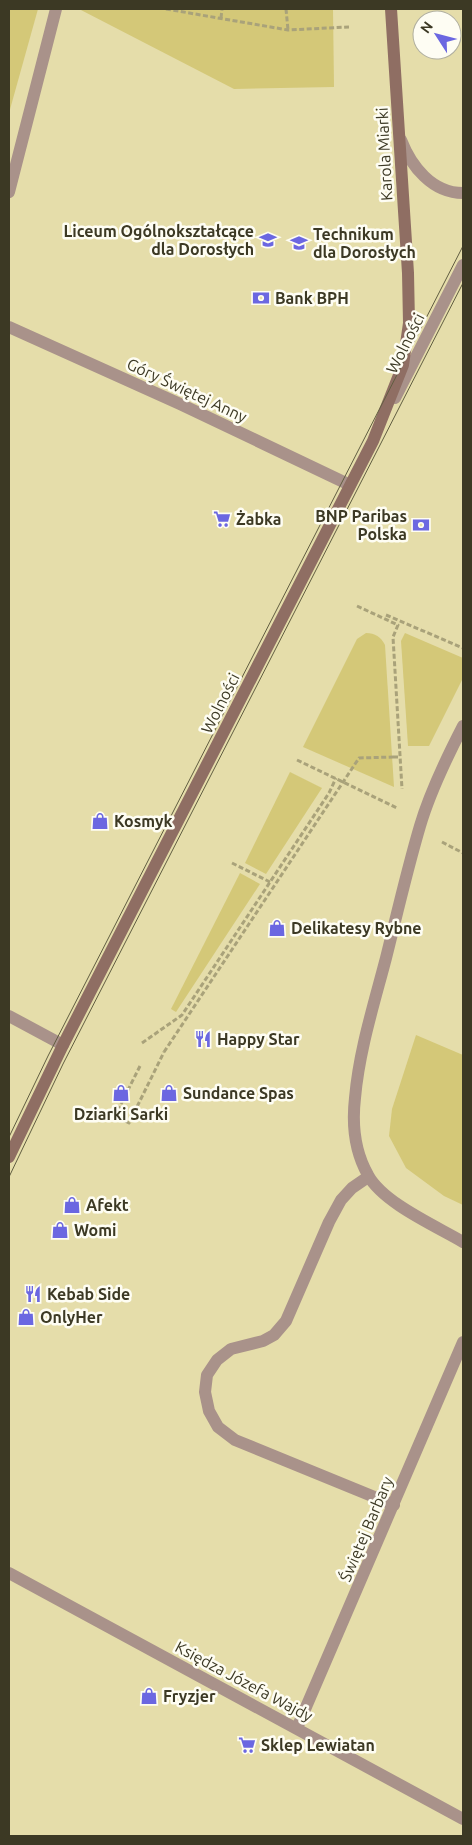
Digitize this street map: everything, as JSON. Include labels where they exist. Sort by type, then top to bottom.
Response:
[{"type":"main road","name":"Karola Miarki","points":[[373,441],[403,365],[409,323],[408,272],[391,9]]},
{"type":"main road","name":"Wolności","points":[[9,1157],[63,1045],[373,441]]},
{"type":"street","points":[[9,192],[56,9]]},
{"type":"street","points":[[399,137],[406,154],[415,168],[445,190],[463,193]]},
{"type":"street","name":"Wolności","points":[[373,441],[463,265]]},
{"type":"street","name":"Góry Świętej Anny","points":[[9,327],[180,404],[350,485]]},
{"type":"street","points":[[463,726],[447,757],[420,825],[361,1056],[354,1099],[354,1128],[358,1152],[368,1176],[382,1192],[401,1207],[463,1242]]},
{"type":"street","points":[[9,1016],[63,1045]]},
{"type":"street","points":[[368,1176],[352,1188],[341,1200],[329,1222],[286,1321],[274,1335],[263,1341],[231,1349],[218,1360],[207,1375],[205,1392],[208,1411],[218,1427],[235,1440],[394,1505]]},
{"type":"street","name":"Świętej Barbary","points":[[297,1728],[463,1342]]},
{"type":"street","name":"Księdza Józefa Wajdy","points":[[9,1573],[463,1818]]},
{"type":"path","points":[[166,9],[288,30],[349,27]]},
{"type":"path","points":[[221,18],[222,9]]},
{"type":"path","points":[[286,9],[288,30]]},
{"type":"path","points":[[357,606],[398,625],[393,636],[403,793]]},
{"type":"path","points":[[386,615],[463,648]]},
{"type":"path","points":[[140,1066],[115,1116],[129,1123],[164,1052],[359,758],[400,757]]},
{"type":"path","points":[[297,760],[379,799]]},
{"type":"path","points":[[142,1043],[182,1016],[336,778]]},
{"type":"path","points":[[232,863],[270,882]]},
{"type":"shaded area","points":[[9,9],[38,9],[9,113]]},
{"type":"shaded area","points":[[79,9],[333,9],[334,87],[234,89]]},
{"type":"shaded area","points":[[366,633],[377,636],[385,645],[394,787],[303,747],[357,639]]},
{"type":"shaded area","points":[[405,633],[463,658],[463,678],[429,746],[408,746],[401,641]]},
{"type":"shaded area","points":[[290,772],[322,788],[266,874],[245,863]]},
{"type":"shaded area","points":[[240,873],[260,884],[176,1012],[171,1009]]},
{"type":"shaded area","points":[[416,1035],[463,1055],[463,1205],[444,1196],[406,1168],[389,1136],[392,1109]]},
{"type":"tram line","points":[[9,1137],[48,1056],[463,246]]},
{"type":"tram line","points":[[9,1177],[63,1064],[463,283]]},
{"type":"place","name":"Liceum Ogólnokształcące dla Dorosłych","points":[[268,240]]},
{"type":"place","name":"Technikum dla Dorosłych","points":[[299,243]]},
{"type":"place","name":"Bank BPH","points":[[261,298]]},
{"type":"place","name":"Żabka","points":[[222,519]]},
{"type":"place","name":"BNP Paribas Polska","points":[[421,525]]},
{"type":"place","name":"Kosmyk","points":[[100,821]]},
{"type":"place","name":"Delikatesy Rybne","points":[[277,928]]},
{"type":"place","name":"Happy Star","points":[[203,1039]]},
{"type":"place","name":"Dziarki Sarki","points":[[121,1093]]},
{"type":"place","name":"Sundance Spas","points":[[169,1093]]},
{"type":"place","name":"Afekt","points":[[72,1205]]},
{"type":"place","name":"Womi","points":[[60,1230]]},
{"type":"place","name":"Kebab Side","points":[[33,1294]]},
{"type":"place","name":"OnlyHer","points":[[26,1317]]},
{"type":"place","name":"Fryzjer","points":[[149,1696]]},
{"type":"place","name":"Sklep Lewiatan","points":[[247,1745]]}]
